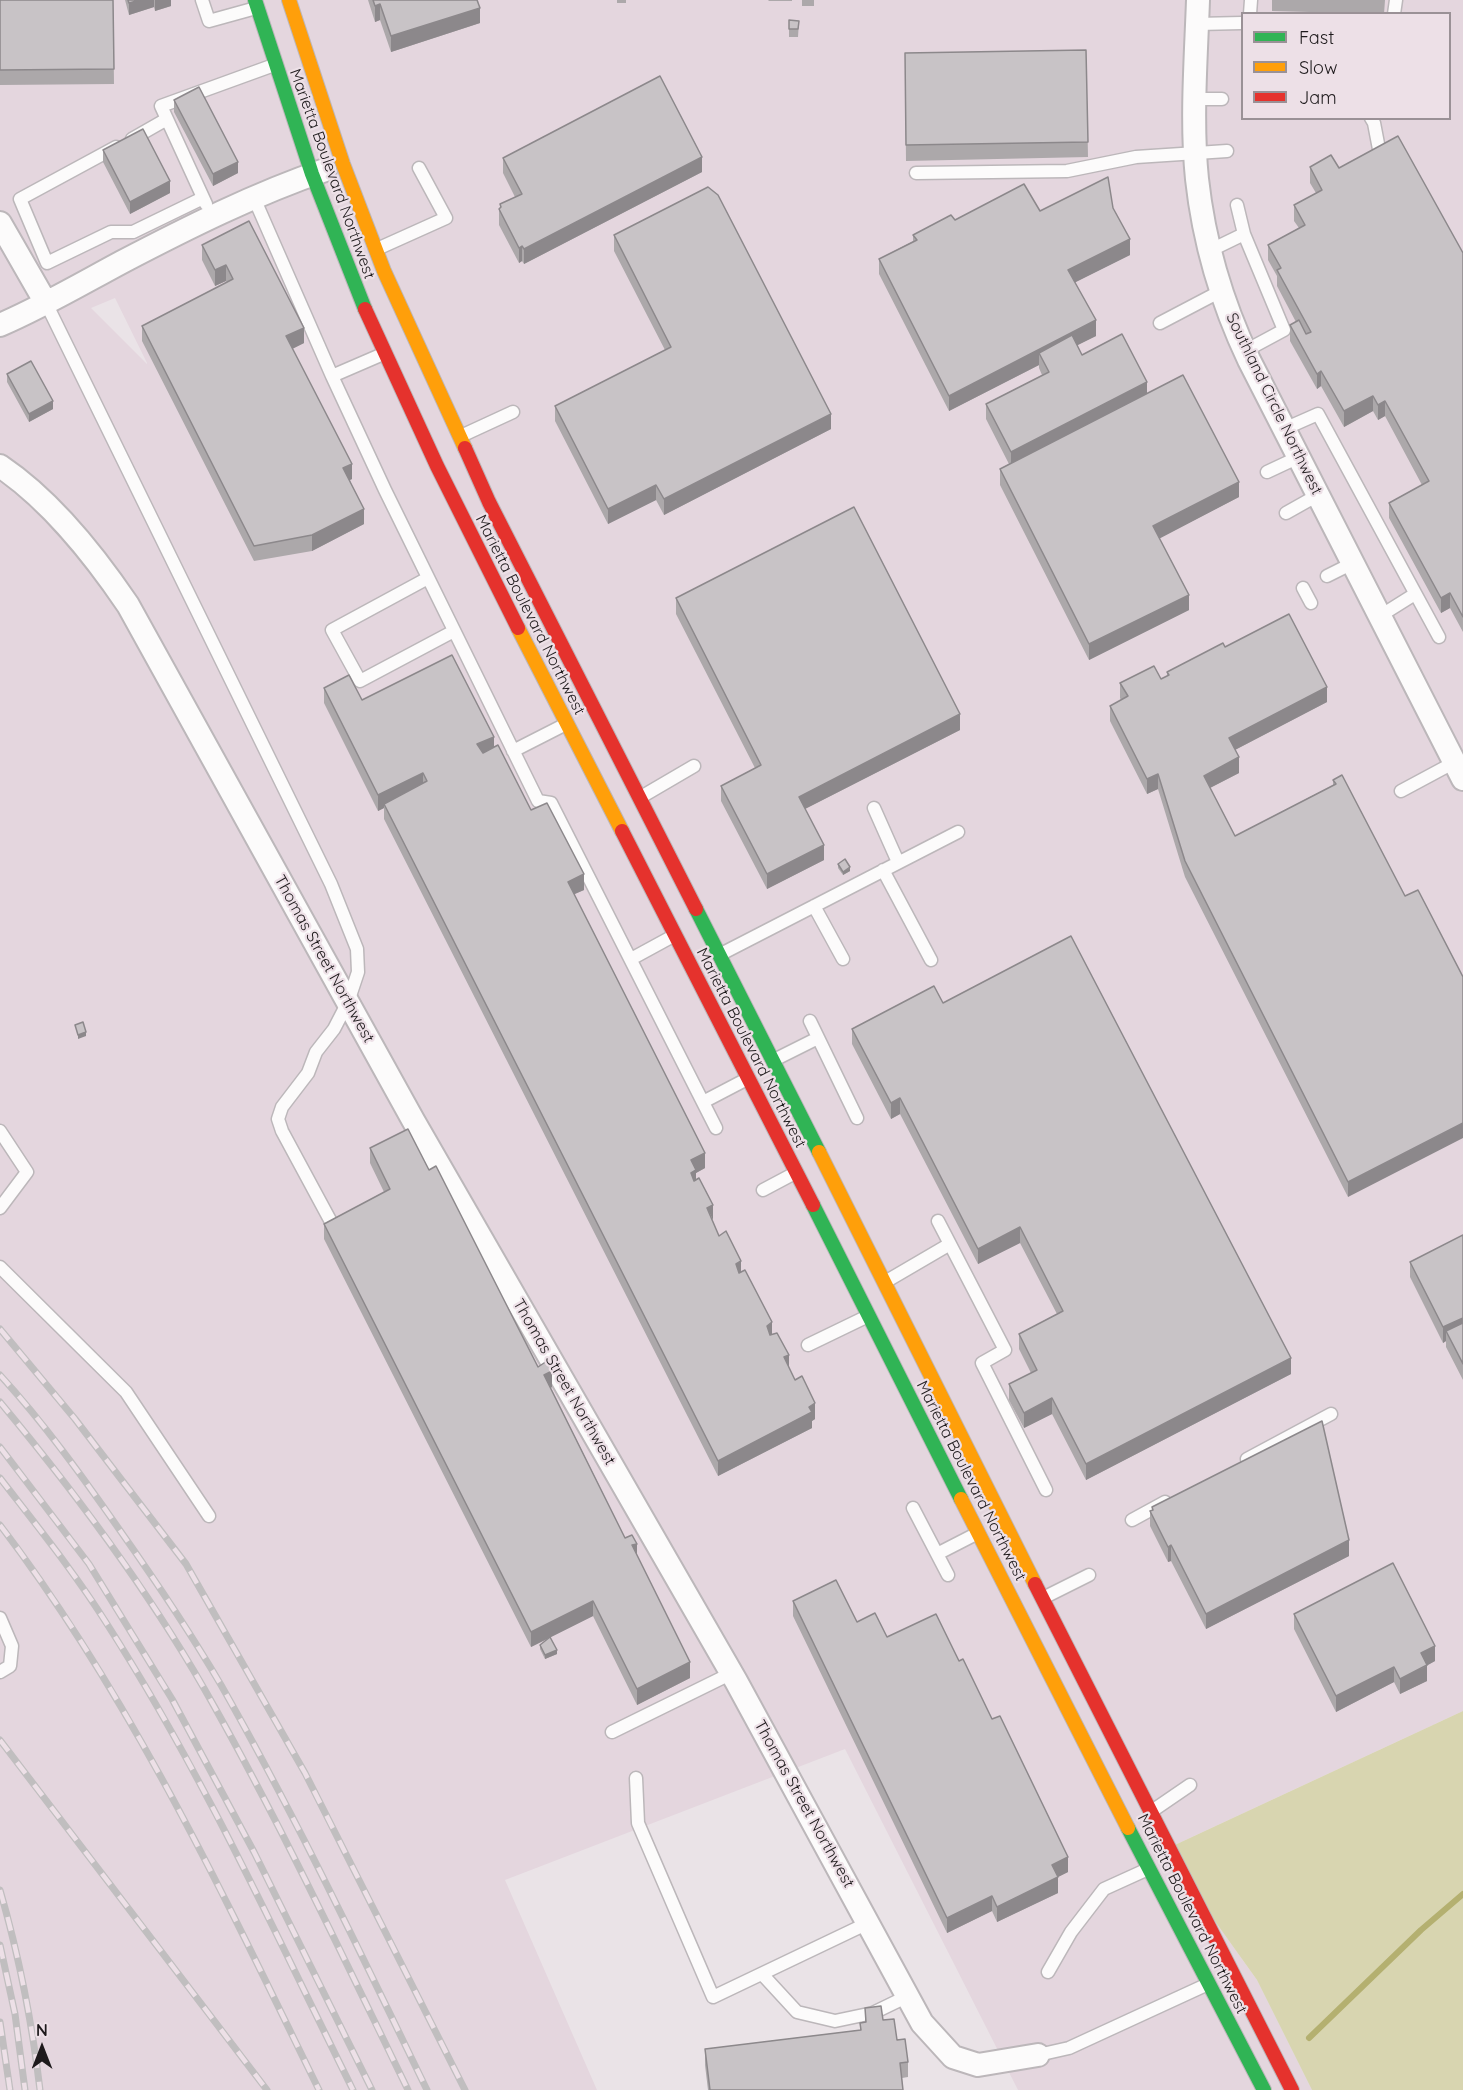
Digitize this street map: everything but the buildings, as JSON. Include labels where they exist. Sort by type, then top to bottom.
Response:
[{"type":"main road","points":[[289,0],[343,164],[376,250],[489,502],[1292,2090]]},
{"type":"main road","name":"Marietta Boulevard Northwest","points":[[256,4],[312,174],[364,310],[437,466],[978,1533],[1264,2090]]},
{"type":"street","name":"Southland Circle Northwest","points":[[1198,0],[1197,179],[1209,251],[1230,320],[1459,771]]},
{"type":"street","points":[[0,325],[120,263],[208,208],[254,198],[343,164]]},
{"type":"street","points":[[0,223],[46,303]]},
{"type":"street","name":"Thomas Street Northwest","points":[[0,466],[15,476],[61,520],[98,561],[128,605],[413,1120],[732,1673],[922,2023],[953,2057],[978,2065],[1038,2055]]},
{"type":"lane","points":[[202,0],[209,21],[256,4]]},
{"type":"lane","points":[[1197,24],[1241,23]]},
{"type":"lane","points":[[167,119],[20,199],[47,263],[111,232],[133,232],[208,208],[167,119],[161,106],[275,64]]},
{"type":"lane","points":[[1196,99],[1222,99]]},
{"type":"lane","points":[[1372,120],[1379,149]]},
{"type":"lane","points":[[916,173],[1067,171],[1136,157],[1227,151]]},
{"type":"lane","points":[[376,250],[446,218],[419,168]]},
{"type":"lane","points":[[254,198],[385,490],[538,801],[551,802],[716,1128]]},
{"type":"lane","points":[[1237,205],[1244,234],[1284,330],[1245,351]]},
{"type":"lane","points":[[1209,251],[1244,234]]},
{"type":"lane","points":[[1160,323],[1221,291]]},
{"type":"lane","points":[[46,303],[331,884],[357,949],[358,972],[348,1002],[334,1029],[316,1052],[308,1073],[282,1107],[278,1119],[282,1131],[330,1221]]},
{"type":"lane","points":[[332,376],[384,353]]},
{"type":"lane","points":[[459,437],[513,412]]},
{"type":"lane","points":[[1284,429],[1318,414],[1439,637]]},
{"type":"lane","points":[[1267,472],[1299,457]]},
{"type":"lane","points":[[1286,513],[1318,495]]},
{"type":"lane","points":[[1327,576],[1353,563]]},
{"type":"lane","points":[[428,579],[332,630],[360,681],[454,631]]},
{"type":"lane","points":[[1303,588],[1311,603]]},
{"type":"lane","points":[[1380,616],[1415,594]]},
{"type":"lane","points":[[513,750],[567,724]]},
{"type":"lane","points":[[640,798],[694,766]]},
{"type":"lane","points":[[1401,791],[1459,771]]},
{"type":"lane","points":[[874,807],[898,862]]},
{"type":"lane","points":[[720,955],[958,832]]},
{"type":"lane","points":[[883,870],[931,960]]},
{"type":"lane","points":[[814,906],[843,959]]},
{"type":"lane","points":[[631,959],[675,935]]},
{"type":"lane","points":[[810,1021],[857,1118]]},
{"type":"lane","points":[[773,1060],[818,1038]]},
{"type":"lane","points":[[703,1102],[749,1078]]},
{"type":"lane","points":[[0,1131],[27,1172],[0,1208]]},
{"type":"lane","points":[[763,1190],[796,1173]]},
{"type":"lane","points":[[938,1221],[1005,1350],[982,1363],[1046,1490]]},
{"type":"lane","points":[[884,1283],[950,1244]]},
{"type":"lane","points":[[0,1268],[126,1392],[209,1516]]},
{"type":"lane","points":[[808,1346],[868,1316]]},
{"type":"lane","points":[[1237,1464],[1331,1414]]},
{"type":"lane","points":[[1132,1520],[1174,1498]]},
{"type":"lane","points":[[913,1508],[948,1575]]},
{"type":"lane","points":[[937,1554],[978,1533]]},
{"type":"lane","points":[[1042,1599],[1089,1575]]},
{"type":"lane","points":[[0,1618],[12,1646],[10,1666],[0,1672]]},
{"type":"lane","points":[[612,1732],[732,1673]]},
{"type":"lane","points":[[636,1778],[638,1823],[713,1997],[868,1923]]},
{"type":"lane","points":[[1151,1811],[1190,1785]]},
{"type":"lane","points":[[1048,1972],[1071,1932],[1104,1889],[1149,1868]]},
{"type":"lane","name":"Thomas Street Northwest","points":[[1038,2055],[1069,2048],[1234,1972]]},
{"type":"lane","points":[[762,1974],[797,2012],[836,2021],[873,2013],[908,1996]]},
{"type":"shaded area","points":[[0,0],[1463,0],[1463,1711],[1164,1850],[1257,1980],[1312,2090],[1018,2090],[845,1749],[505,1880],[597,2090],[0,2090]],"holes":[[[115,298],[147,364],[91,308]]]},
{"type":"shaded area","points":[[1463,1711],[1463,2090],[1312,2090],[1257,1980],[1164,1850]]},
{"type":"waterway","points":[[1309,2038],[1421,1930],[1463,1894]]},
{"type":"railway","points":[[0,1329],[75,1419],[186,1564],[305,1773],[465,2090]]},
{"type":"railway","points":[[0,1375],[91,1489],[185,1626],[221,1685],[302,1835],[427,2090]]},
{"type":"railway","points":[[0,1402],[87,1511],[141,1587],[191,1666],[290,1848],[408,2090]]},
{"type":"railway","points":[[0,1447],[89,1564],[172,1699],[254,1852],[372,2090]]},
{"type":"railway","points":[[0,1478],[82,1586],[175,1737],[353,2090]]},
{"type":"railway","points":[[0,1525],[92,1659],[133,1728],[211,1871],[319,2090]]},
{"type":"railway","points":[[0,1740],[267,2090]]},
{"type":"railway","points":[[0,1890],[24,1989],[40,2090]]},
{"type":"railway","points":[[0,1945],[15,2014],[25,2090]]},
{"type":"railway","points":[[0,2022],[10,2090]]},
{"type":"traffic: fast","points":[[255,0],[312,174],[365,309]]},
{"type":"traffic: fast","points":[[696,909],[819,1152]]},
{"type":"traffic: fast","points":[[813,1205],[961,1499]]},
{"type":"traffic: fast","points":[[1128,1828],[1264,2090]]},
{"type":"traffic: slow","points":[[289,0],[343,164],[384,271],[465,448]]},
{"type":"traffic: slow","points":[[518,628],[622,831]]},
{"type":"traffic: slow","points":[[819,1152],[1035,1584]]},
{"type":"traffic: slow","points":[[961,1499],[1128,1828]]},
{"type":"traffic: jam","points":[[365,309],[437,466],[518,628]]},
{"type":"traffic: jam","points":[[465,448],[489,502],[696,909]]},
{"type":"traffic: jam","points":[[622,831],[813,1205]]},
{"type":"traffic: jam","points":[[1035,1584],[1292,2090]]}]
